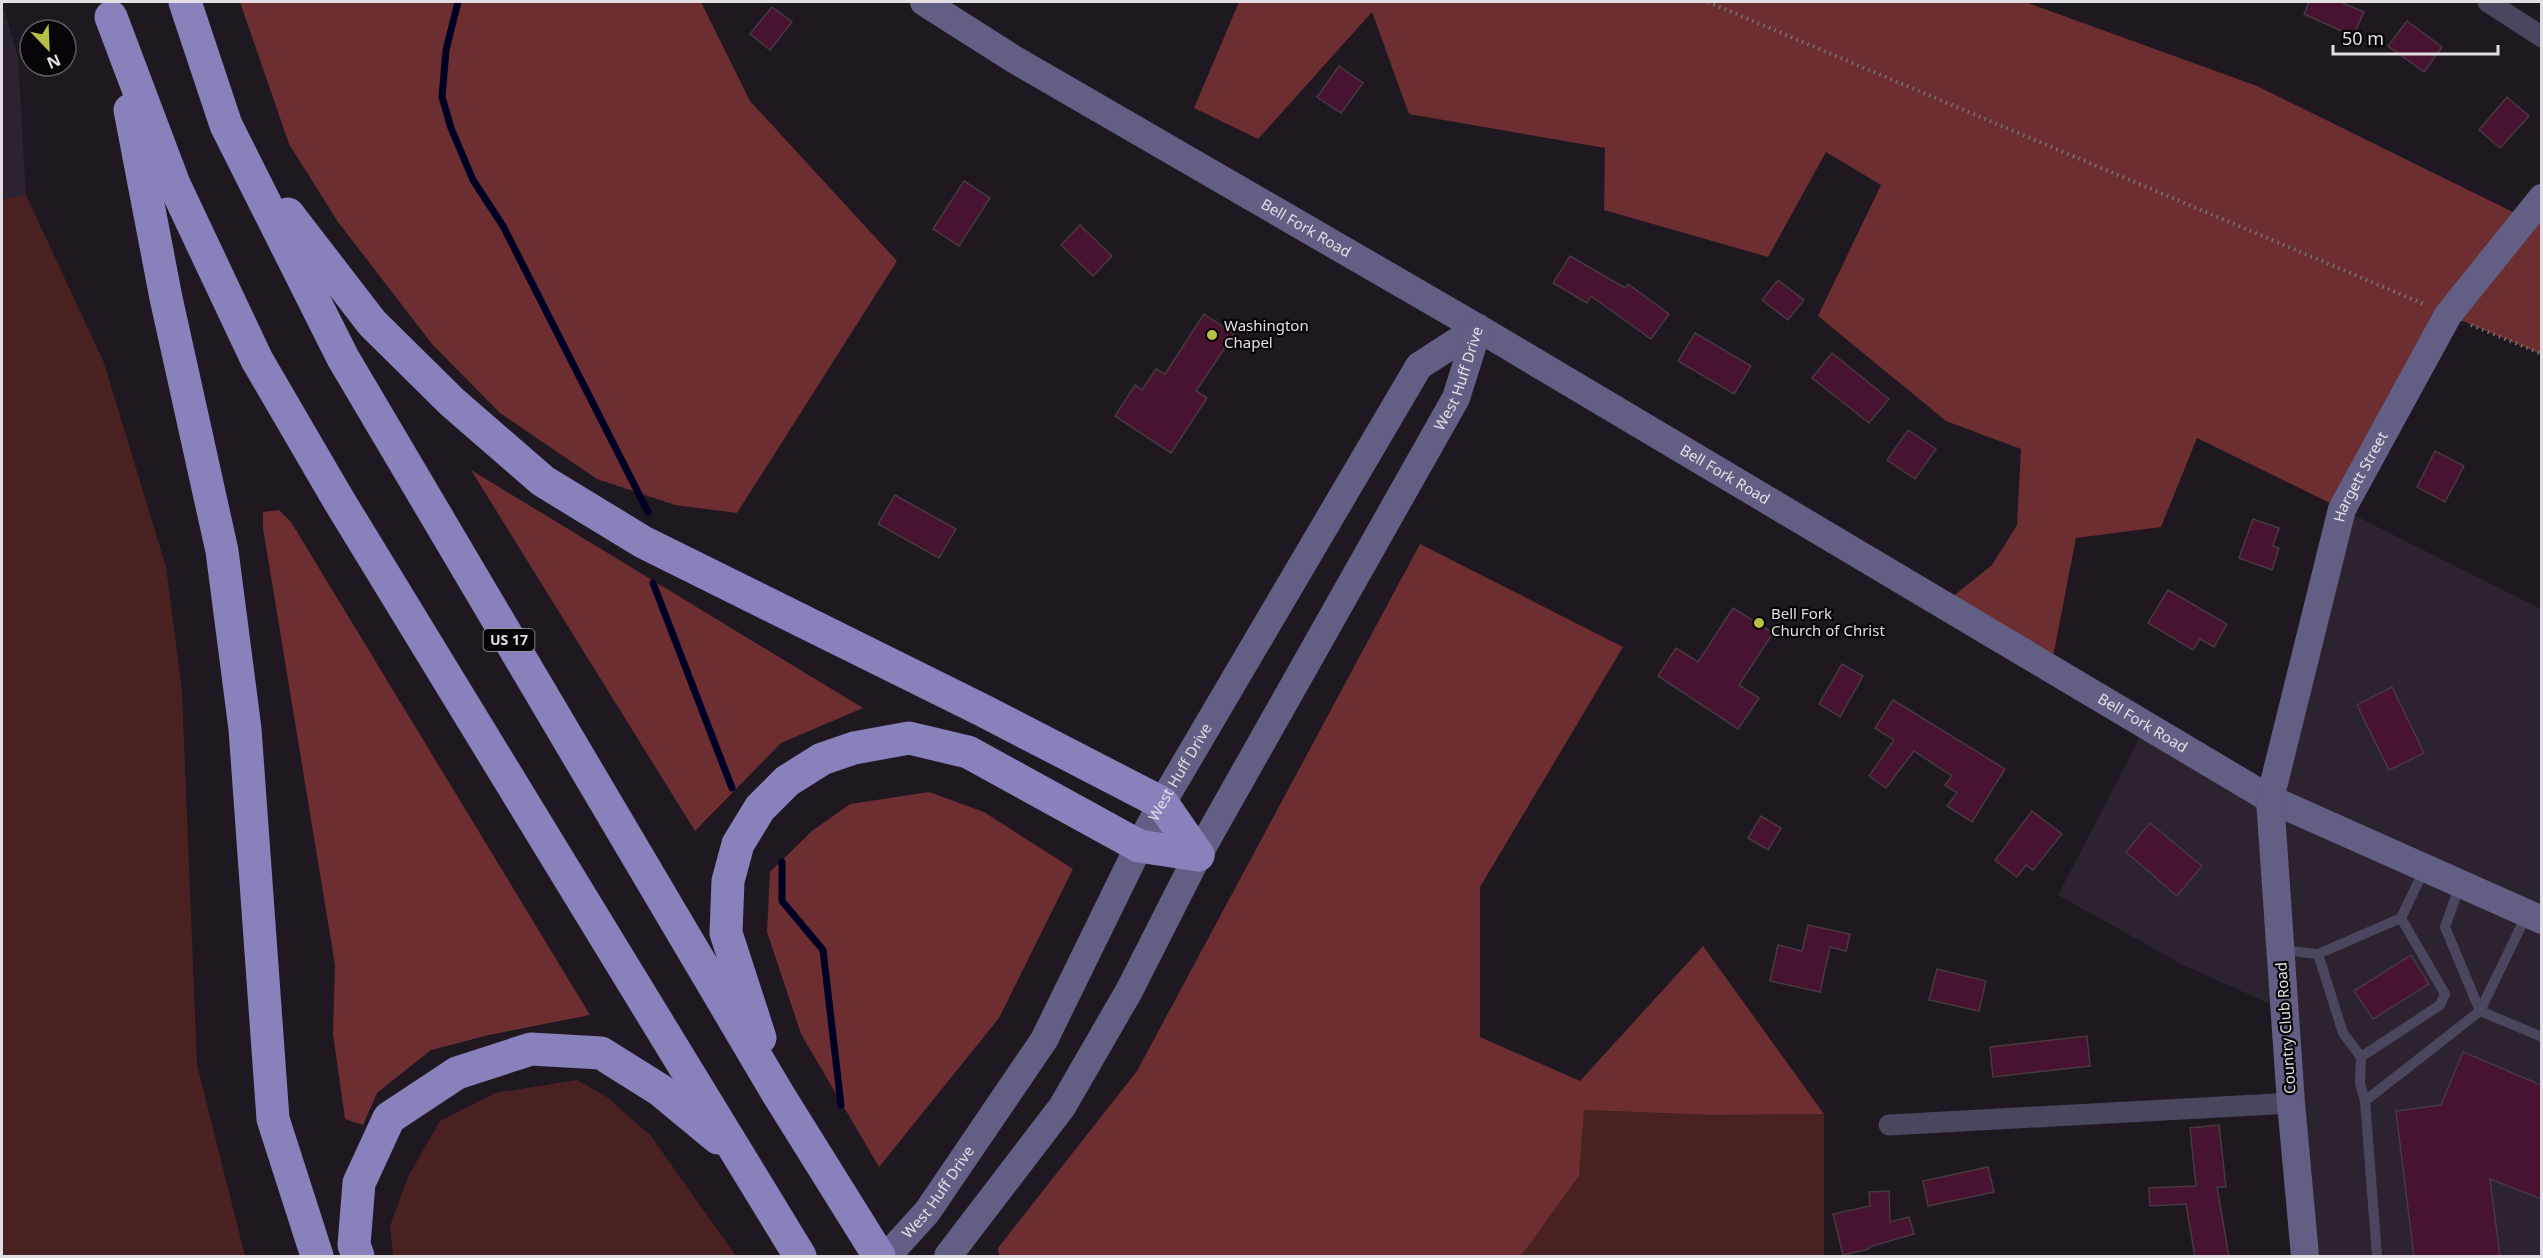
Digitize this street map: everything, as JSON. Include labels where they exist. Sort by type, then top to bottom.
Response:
[{"type":"highway","name":"US 17","points":[[185,2],[226,125],[343,358],[778,1094],[879,1257]]},
{"type":"highway","points":[[109,9],[174,184],[257,360],[338,499],[800,1257]]},
{"type":"highway","points":[[109,9],[166,298],[222,551],[245,729],[273,1119],[316,1257]]},
{"type":"highway","points":[[226,125],[314,250],[372,323],[452,402],[543,481],[643,542],[982,710],[1162,803],[1198,855]]},
{"type":"highway","points":[[778,1094],[726,933],[728,880],[738,844],[760,808],[787,781],[822,759],[854,748],[909,738],[968,752],[1138,846],[1198,855]]},
{"type":"highway","points":[[358,1257],[354,1245],[359,1183],[389,1119],[457,1073],[531,1049],[601,1053],[660,1090],[738,1154]]},
{"type":"main road","name":"Bell Fork Road","points":[[924,2],[1012,58],[1478,328],[2270,800],[2534,917]]},
{"type":"main road","name":"Hargett Street","points":[[2270,800],[2342,509],[2448,315],[2541,198]]},
{"type":"main road","name":"West Huff Drive","points":[[887,1257],[927,1212],[1044,1040],[1138,846],[1419,366],[1478,328]]},
{"type":"main road","name":"West Huff Drive","points":[[949,1255],[1062,1107],[1129,991],[1198,855],[1456,398],[1478,328]]},
{"type":"main road","name":"Country Club Road","points":[[2270,800],[2291,1103],[2305,1257]]},
{"type":"street","points":[[2488,2],[2541,37]]},
{"type":"street","points":[[1888,1125],[2291,1103]]},
{"type":"lane","points":[[2280,950],[2318,954],[2401,918],[2425,868]]},
{"type":"lane","points":[[2461,884],[2445,927],[2480,1011],[2541,1037]]},
{"type":"lane","points":[[2365,1101],[2480,1011],[2534,917]]},
{"type":"lane","points":[[2361,1057],[2440,1005],[2445,994],[2401,918]]},
{"type":"lane","points":[[2318,954],[2332,992],[2343,1033],[2361,1057],[2360,1083],[2365,1101],[2378,1257]]},
{"type":"path","points":[[1708,2],[2541,354]]},
{"type":"shaded area","points":[[2,2],[18,58],[26,195],[2,199]]},
{"type":"shaded area","points":[[240,2],[701,2],[750,101],[897,261],[737,513],[675,505],[597,479],[500,413],[432,344],[338,222],[289,144]]},
{"type":"shaded area","points":[[1239,2],[2025,2],[2257,86],[2525,218],[2541,198],[2541,354],[2448,315],[2342,509],[2197,438],[2161,527],[2076,538],[2052,662],[1942,605],[1992,565],[2017,525],[2021,449],[1946,421],[1818,316],[1881,185],[1826,152],[1768,257],[1604,210],[1605,148],[1409,114],[1372,12],[1258,139],[1194,108]]},
{"type":"shaded area","points":[[26,195],[104,363],[166,567],[182,692],[197,1065],[245,1256],[2,1256],[2,199]]},
{"type":"shaded area","points":[[471,470],[863,708],[781,743],[695,831]]},
{"type":"shaded area","points":[[2342,509],[2541,609],[2541,1256],[2305,1256],[2284,1010],[2183,965],[2058,895],[2146,726],[2269,799]]},
{"type":"shaded area","points":[[279,510],[291,522],[590,1015],[489,1035],[431,1050],[377,1093],[363,1125],[345,1119],[333,1034],[335,965],[263,528],[263,512]]},
{"type":"shaded area","points":[[1420,544],[1623,647],[1480,887],[1480,1037],[1580,1081],[1703,946],[1824,1114],[1710,1115],[1584,1110],[1579,1176],[1521,1256],[999,1256],[998,1248],[1137,1071]]},
{"type":"shaded area","points":[[929,792],[984,812],[1073,869],[999,1018],[879,1167],[801,1034],[767,932],[770,872],[812,831],[850,804]]},
{"type":"shaded area","points":[[577,1080],[607,1097],[651,1136],[736,1256],[393,1256],[390,1226],[409,1175],[440,1121],[495,1093]]},
{"type":"shaded area","points":[[1583,1110],[1710,1115],[1824,1114],[1824,1256],[1521,1256],[1579,1176]]},
{"type":"building","points":[[2309,2],[2340,2],[2364,12],[2353,36],[2304,14]]},
{"type":"building","points":[[772,7],[792,22],[770,50],[750,34]]},
{"type":"building","points":[[2407,21],[2442,47],[2424,72],[2388,46]]},
{"type":"building","points":[[1339,66],[1363,83],[1341,113],[1317,97]]},
{"type":"building","points":[[2507,97],[2529,116],[2500,148],[2479,130]]},
{"type":"building","points":[[964,181],[990,198],[959,246],[933,229]]},
{"type":"building","points":[[1080,225],[1112,256],[1093,276],[1061,245]]},
{"type":"building","points":[[1570,256],[1625,288],[1628,284],[1669,314],[1651,339],[1591,296],[1587,303],[1553,283]]},
{"type":"building","points":[[1778,280],[1804,300],[1788,320],[1762,300]]},
{"type":"building","points":[[1204,314],[1234,334],[1196,391],[1207,398],[1171,453],[1115,416],[1135,385],[1142,390],[1156,369],[1165,374]]},
{"type":"building","points":[[1695,333],[1751,366],[1734,394],[1678,361]]},
{"type":"building","points":[[1832,353],[1889,399],[1869,423],[1812,378]]},
{"type":"building","points":[[1908,430],[1936,449],[1915,479],[1887,460]]},
{"type":"building","points":[[2435,451],[2464,466],[2445,502],[2417,487]]},
{"type":"building","points":[[895,495],[956,529],[939,558],[878,524]]},
{"type":"building","points":[[2253,519],[2279,528],[2273,546],[2279,548],[2272,570],[2239,558]]},
{"type":"building","points":[[2168,590],[2227,624],[2214,647],[2200,639],[2193,650],[2148,623]]},
{"type":"building","points":[[1733,608],[1773,633],[1739,685],[1759,698],[1738,729],[1658,676],[1676,648],[1698,662]]},
{"type":"building","points":[[1842,664],[1863,676],[1840,717],[1819,704]]},
{"type":"building","points":[[2392,687],[2424,753],[2389,770],[2357,705]]},
{"type":"building","points":[[1893,700],[2005,769],[1972,822],[1947,806],[1957,793],[1945,785],[1952,776],[1914,751],[1886,788],[1869,776],[1894,740],[1875,728]]},
{"type":"building","points":[[2032,811],[2062,834],[2033,870],[2026,865],[2017,877],[1995,860]]},
{"type":"building","points":[[1761,816],[1781,828],[1768,850],[1748,838]]},
{"type":"building","points":[[2150,823],[2202,866],[2177,896],[2126,852]]},
{"type":"building","points":[[1808,925],[1850,934],[1846,951],[1830,947],[1820,992],[1770,981],[1778,945],[1802,951]]},
{"type":"building","points":[[2411,955],[2429,984],[2373,1019],[2354,991]]},
{"type":"building","points":[[1937,969],[1986,981],[1979,1011],[1929,1000]]},
{"type":"building","points":[[2087,1036],[2090,1066],[1993,1077],[1990,1047]]},
{"type":"building","points":[[2463,1052],[2541,1085],[2541,1199],[2490,1179],[2500,1257],[2414,1257],[2396,1111],[2441,1105]]},
{"type":"building","points":[[2219,1125],[2226,1187],[2217,1187],[2229,1257],[2195,1257],[2186,1204],[2150,1206],[2149,1188],[2196,1186],[2190,1128]]},
{"type":"building","points":[[1988,1167],[1994,1192],[1928,1206],[1923,1181]]},
{"type":"building","points":[[1889,1191],[1890,1222],[1909,1217],[1914,1234],[1843,1255],[1833,1214],[1870,1206],[1869,1192]]},
{"type":"waterway","points":[[458,2],[446,50],[442,97],[451,128],[473,180],[503,226],[648,512]]},
{"type":"waterway","points":[[653,583],[732,788]]},
{"type":"waterway","points":[[782,862],[782,901],[823,950],[841,1105]]},
{"type":"place","name":"Washington Chapel","points":[[1212,335]]},
{"type":"place","name":"Bell Fork Church of Christ","points":[[1759,623]]}]
